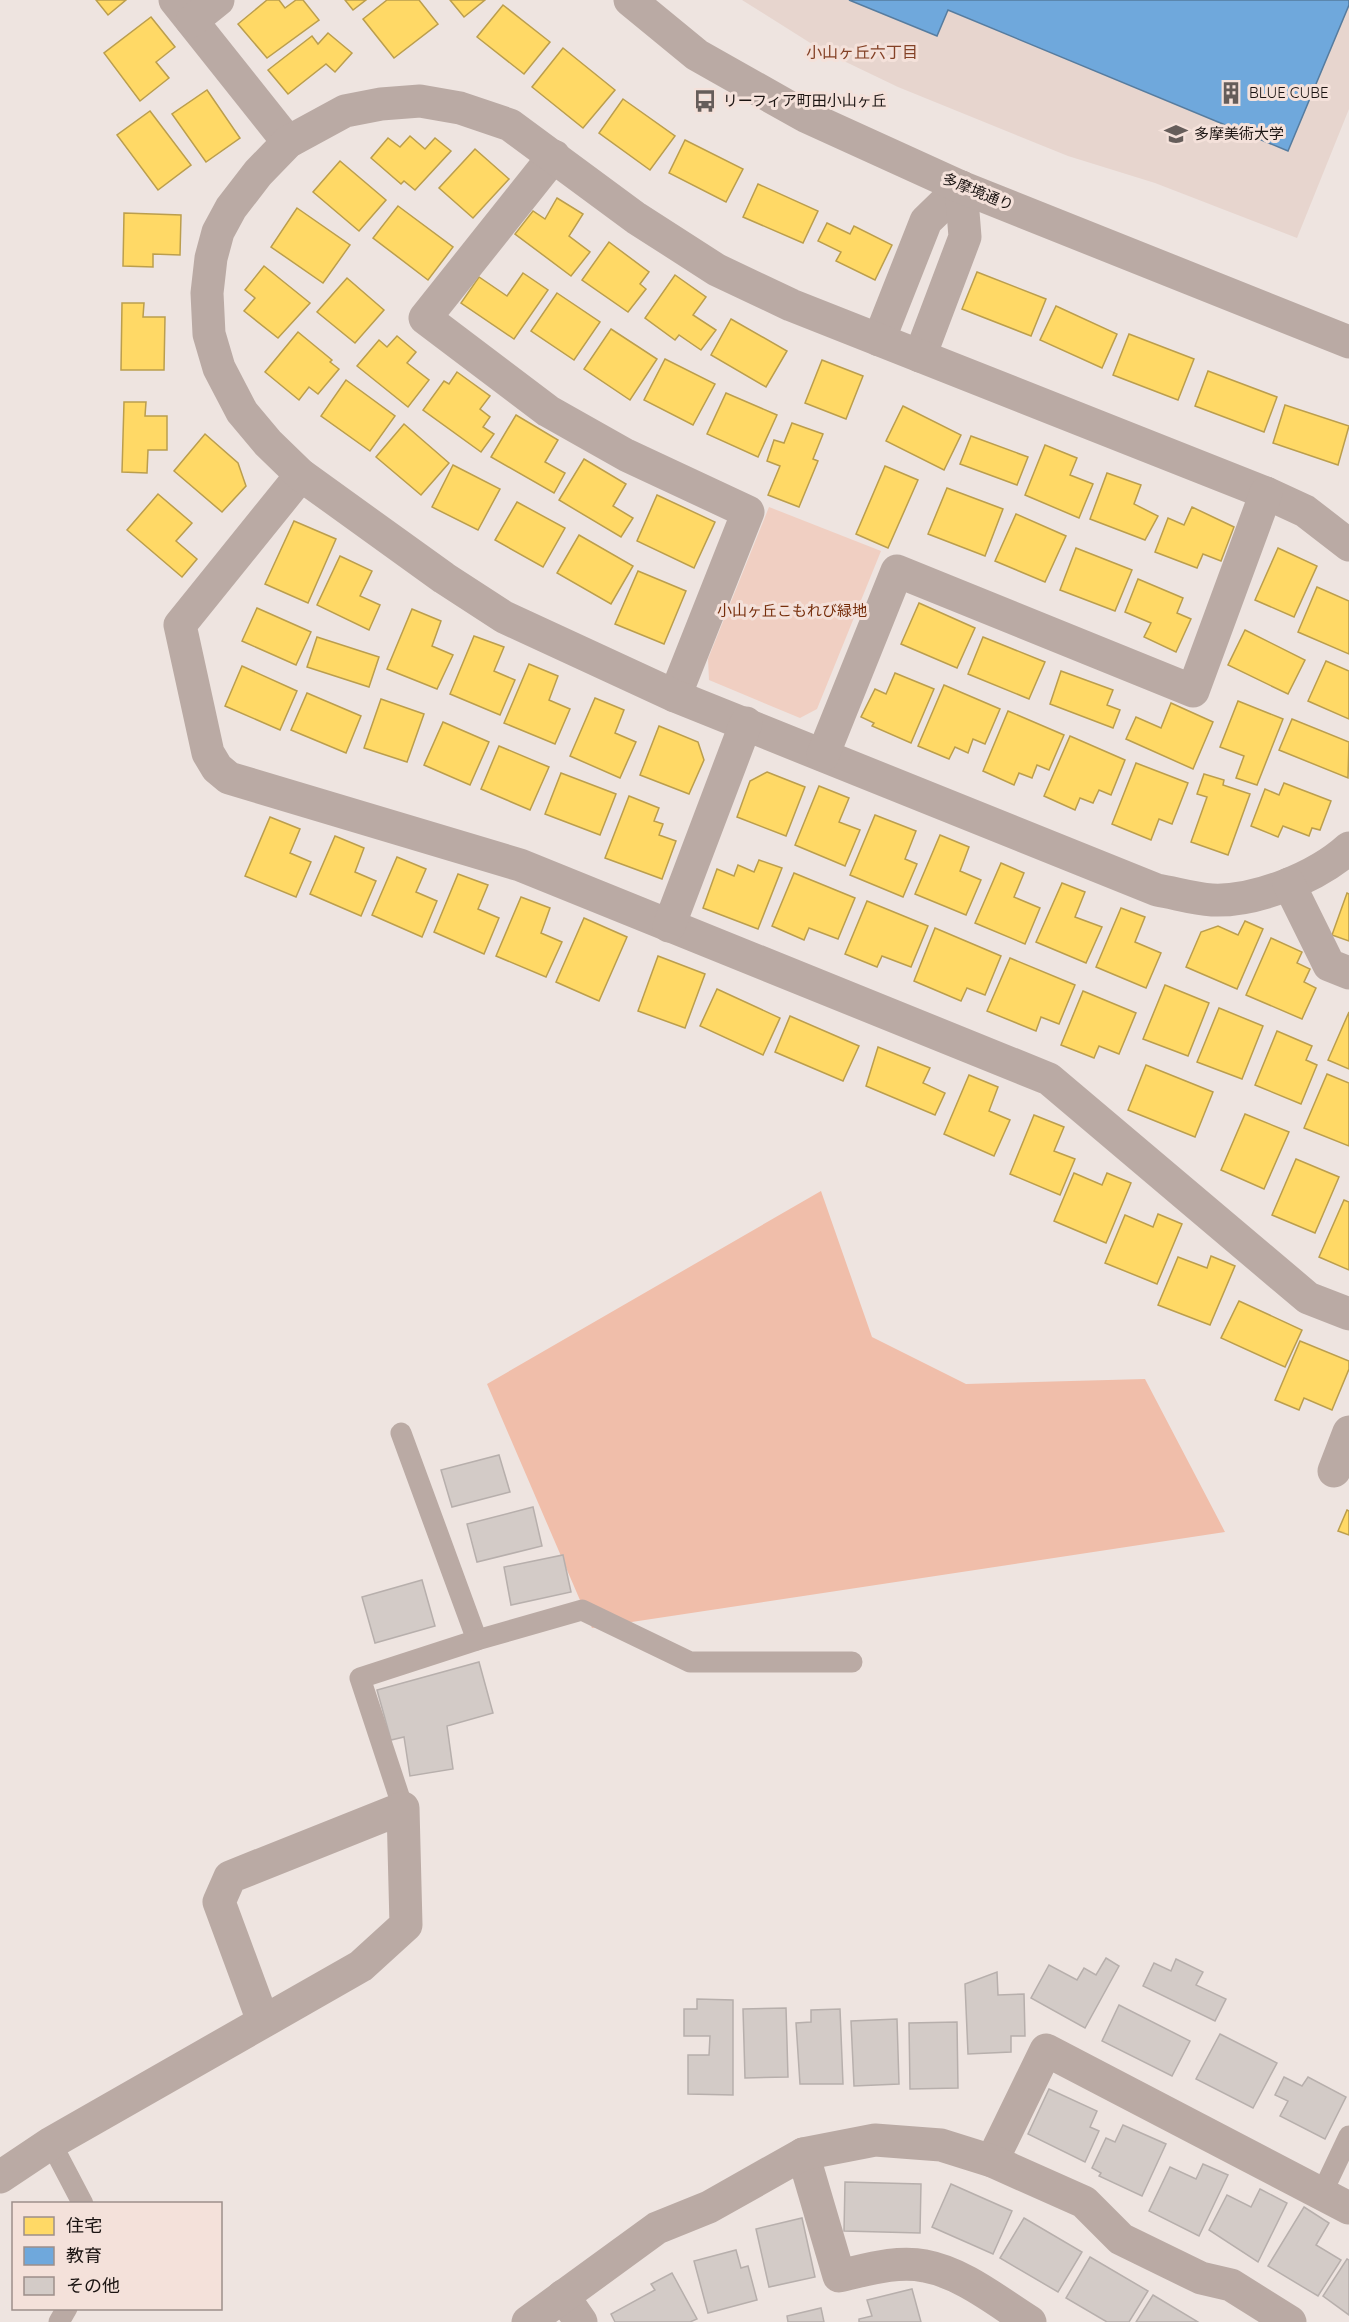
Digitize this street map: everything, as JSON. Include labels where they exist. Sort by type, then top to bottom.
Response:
[{"type":"street","points":[[218,0],[184,10],[288,142]]},
{"type":"street","name":"多摩境通り","points":[[630,0],[707,60],[805,116],[961,187],[1349,342]]},
{"type":"street","points":[[1349,545],[1305,512],[1266,493],[791,305],[717,270],[636,218],[510,125],[460,108],[420,101],[381,104],[345,111],[288,142],[258,173],[231,208],[216,241],[207,292],[209,334],[219,368],[237,403],[268,443],[301,475],[444,578],[504,617],[675,696],[1157,890],[1212,900],[1255,895],[1289,884],[1341,855],[1349,848]]},
{"type":"street","points":[[554,156],[425,318],[548,411],[626,455],[748,512],[675,696]]},
{"type":"street","points":[[879,340],[926,221],[961,187]]},
{"type":"street","points":[[920,356],[965,237],[961,187]]},
{"type":"street","points":[[301,475],[180,625],[208,753],[217,768],[229,778],[520,865],[1049,1079],[1308,1298],[1349,1314]]},
{"type":"street","points":[[823,755],[897,571],[1193,692],[1266,493]]},
{"type":"street","points":[[669,926],[746,723]]},
{"type":"street","points":[[1289,884],[1329,965],[1349,973]]},
{"type":"street","points":[[1334,1471],[1349,1432]]},
{"type":"street","points":[[0,2177],[51,2144],[361,1965],[406,1925],[403,1808],[230,1876],[219,1902],[263,2021]]},
{"type":"street","points":[[992,2161],[1047,2050],[1336,2200]]},
{"type":"street","points":[[528,2322],[572,2309],[657,2228],[709,2207],[803,2154],[875,2140],[942,2145],[992,2161],[1084,2202],[1121,2239],[1201,2278],[1231,2284],[1290,2322]]},
{"type":"street","points":[[803,2154],[839,2276],[890,2265],[925,2266],[964,2281],[1030,2322]]},
{"type":"lane","points":[[400,1433],[477,1640]]},
{"type":"lane","points":[[403,1808],[360,1678],[477,1640],[582,1610],[690,1662],[852,1662]]},
{"type":"lane","points":[[1336,2200],[1349,2136]]},
{"type":"lane","points":[[51,2144],[82,2202]]},
{"type":"shaded area","name":"多摩美術大学","points":[[742,0],[1349,0],[1349,109],[1297,238],[1155,183],[1068,156],[898,87],[823,51]]},
{"type":"shaded area","points":[[821,1191],[872,1337],[966,1384],[1145,1379],[1225,1532],[592,1628],[487,1384]]},
{"type":"green space","name":"小山ヶ丘こもれび緑地","points":[[769,507],[881,551],[817,709],[800,718],[709,680],[708,659]]},
{"type":"building: 住宅","points":[[96,0],[126,0],[108,15]]},
{"type":"building: 住宅","points":[[267,0],[279,0],[285,8],[296,0],[303,0],[319,20],[267,58],[238,24]]},
{"type":"building: 住宅","points":[[345,0],[366,0],[353,10]]},
{"type":"building: 住宅","points":[[387,0],[419,0],[438,24],[394,58],[363,19]]},
{"type":"building: 住宅","points":[[450,0],[485,0],[464,17]]},
{"type":"building: 住宅","points":[[503,5],[550,42],[524,74],[477,37]]},
{"type":"building: 住宅","points":[[151,17],[175,47],[156,62],[169,78],[140,101],[104,53]]},
{"type":"building: 住宅","points":[[328,33],[352,53],[335,72],[326,64],[288,94],[268,70],[312,36],[318,44]]},
{"type":"building: 住宅","points":[[563,48],[615,90],[583,128],[532,87]]},
{"type":"building: 住宅","points":[[207,90],[240,138],[206,162],[172,114]]},
{"type":"building: 住宅","points":[[623,99],[675,136],[650,170],[599,133]]},
{"type":"building: 住宅","points":[[150,111],[191,165],[158,190],[117,135]]},
{"type":"building: 住宅","points":[[410,136],[425,149],[435,138],[451,151],[415,190],[404,181],[401,184],[371,158],[388,138],[400,147]]},
{"type":"building: 住宅","points":[[685,140],[743,169],[726,202],[669,173]]},
{"type":"building: 住宅","points":[[475,149],[509,179],[473,218],[439,188]]},
{"type":"building: 住宅","points":[[340,161],[386,200],[359,231],[313,192]]},
{"type":"building: 住宅","points":[[758,184],[818,211],[803,243],[743,217]]},
{"type":"building: 住宅","points":[[557,198],[583,214],[569,236],[590,252],[571,276],[515,234],[533,211],[545,219]]},
{"type":"building: 住宅","points":[[398,206],[453,247],[428,280],[373,238]]},
{"type":"building: 住宅","points":[[297,208],[350,245],[323,283],[271,247]]},
{"type":"building: 住宅","points":[[124,213],[181,215],[180,255],[153,254],[153,267],[123,266]]},
{"type":"building: 住宅","points":[[827,223],[850,234],[854,226],[892,245],[875,280],[836,261],[841,252],[818,241]]},
{"type":"building: 住宅","points":[[609,242],[649,272],[640,284],[646,289],[628,312],[582,280]]},
{"type":"building: 住宅","points":[[264,266],[310,303],[278,338],[244,311],[255,298],[245,290]]},
{"type":"building: 住宅","points":[[977,272],[1046,299],[1031,336],[962,309]]},
{"type":"building: 住宅","points":[[523,273],[548,290],[514,339],[461,303],[479,277],[507,296]]},
{"type":"building: 住宅","points":[[675,275],[706,297],[693,315],[716,330],[701,350],[679,335],[675,340],[645,318]]},
{"type":"building: 住宅","points":[[347,278],[384,310],[355,343],[317,312]]},
{"type":"building: 住宅","points":[[557,293],[600,322],[574,360],[531,331]]},
{"type":"building: 住宅","points":[[122,303],[144,303],[143,317],[165,317],[164,370],[121,370]]},
{"type":"building: 住宅","points":[[1056,306],[1117,334],[1102,368],[1040,340]]},
{"type":"building: 住宅","points":[[731,319],[787,351],[766,387],[711,355]]},
{"type":"building: 住宅","points":[[611,329],[657,359],[630,400],[584,369]]},
{"type":"building: 住宅","points":[[298,332],[332,360],[330,362],[339,369],[318,394],[309,387],[299,400],[265,372]]},
{"type":"building: 住宅","points":[[1129,334],[1194,359],[1178,400],[1113,375]]},
{"type":"building: 住宅","points":[[397,336],[416,352],[407,363],[429,380],[408,407],[357,366],[379,340],[387,347]]},
{"type":"building: 住宅","points":[[665,359],[715,384],[693,425],[644,400]]},
{"type":"building: 住宅","points":[[822,360],[863,376],[846,419],[805,403]]},
{"type":"building: 住宅","points":[[1208,371],[1277,397],[1264,432],[1195,406]]},
{"type":"building: 住宅","points":[[457,372],[490,396],[480,409],[490,417],[483,427],[494,434],[481,452],[423,410],[444,381],[449,384]]},
{"type":"building: 住宅","points":[[346,380],[395,416],[370,451],[321,416]]},
{"type":"building: 住宅","points":[[726,393],[777,415],[758,457],[707,434]]},
{"type":"building: 住宅","points":[[124,402],[146,402],[145,416],[167,416],[167,450],[148,450],[147,473],[122,472]]},
{"type":"building: 住宅","points":[[1285,405],[1349,426],[1338,465],[1273,443]]},
{"type":"building: 住宅","points":[[903,406],[961,435],[944,470],[886,441]]},
{"type":"building: 住宅","points":[[516,415],[558,440],[545,462],[565,473],[554,493],[491,457]]},
{"type":"building: 住宅","points":[[792,423],[823,434],[813,459],[818,461],[799,507],[768,495],[780,466],[767,461],[774,440],[784,443]]},
{"type":"building: 住宅","points":[[404,424],[449,463],[421,495],[376,457]]},
{"type":"building: 住宅","points":[[205,434],[238,463],[246,486],[222,512],[174,471]]},
{"type":"building: 住宅","points":[[971,436],[1028,457],[1017,485],[960,464]]},
{"type":"building: 住宅","points":[[1045,445],[1077,458],[1070,475],[1093,484],[1079,518],[1025,495]]},
{"type":"building: 住宅","points":[[584,459],[626,484],[613,506],[633,518],[621,537],[559,500]]},
{"type":"building: 住宅","points":[[453,465],[500,489],[478,530],[432,507]]},
{"type":"building: 住宅","points":[[885,466],[918,480],[888,548],[856,534]]},
{"type":"building: 住宅","points":[[1107,473],[1141,485],[1134,504],[1158,516],[1145,540],[1090,519]]},
{"type":"building: 住宅","points":[[947,488],[1003,509],[985,556],[928,534]]},
{"type":"building: 住宅","points":[[158,494],[192,523],[176,541],[197,559],[182,577],[127,530]]},
{"type":"building: 住宅","points":[[657,495],[715,522],[694,568],[637,541]]},
{"type":"building: 住宅","points":[[517,502],[565,528],[543,567],[495,540]]},
{"type":"building: 住宅","points":[[1192,507],[1234,527],[1221,561],[1203,554],[1197,568],[1155,552],[1168,518],[1184,525]]},
{"type":"building: 住宅","points":[[1016,514],[1066,536],[1045,582],[995,561]]},
{"type":"building: 住宅","points":[[294,521],[336,539],[308,603],[265,584]]},
{"type":"building: 住宅","points":[[579,535],[633,566],[611,604],[557,573]]},
{"type":"building: 住宅","points":[[1076,548],[1132,570],[1115,611],[1060,590]]},
{"type":"building: 住宅","points":[[1278,548],[1317,566],[1294,617],[1255,600]]},
{"type":"building: 住宅","points":[[340,556],[372,571],[360,596],[380,605],[369,630],[317,605]]},
{"type":"building: 住宅","points":[[638,571],[686,591],[664,644],[615,624]]},
{"type":"building: 住宅","points":[[1138,579],[1183,598],[1177,613],[1191,619],[1176,652],[1144,637],[1151,623],[1125,612]]},
{"type":"building: 住宅","points":[[1317,587],[1349,601],[1349,654],[1298,632]]},
{"type":"building: 住宅","points":[[919,603],[975,628],[957,668],[901,644]]},
{"type":"building: 住宅","points":[[257,608],[311,632],[296,665],[242,641]]},
{"type":"building: 住宅","points":[[412,609],[441,621],[432,646],[453,655],[437,689],[387,669]]},
{"type":"building: 住宅","points":[[1245,630],[1305,660],[1288,694],[1228,665]]},
{"type":"building: 住宅","points":[[474,636],[504,647],[494,671],[515,680],[500,715],[450,694]]},
{"type":"building: 住宅","points":[[317,637],[379,657],[369,687],[307,667]]},
{"type":"building: 住宅","points":[[983,637],[1045,662],[1029,699],[968,674]]},
{"type":"building: 住宅","points":[[1326,661],[1349,671],[1349,719],[1308,701]]},
{"type":"building: 住宅","points":[[529,664],[558,676],[549,700],[570,709],[555,744],[504,723]]},
{"type":"building: 住宅","points":[[242,666],[297,691],[280,730],[225,706]]},
{"type":"building: 住宅","points":[[1061,671],[1113,690],[1107,705],[1120,710],[1113,728],[1050,704]]},
{"type":"building: 住宅","points":[[895,673],[934,689],[911,743],[872,726],[874,723],[861,717],[875,689],[886,694]]},
{"type":"building: 住宅","points":[[944,685],[1000,709],[985,744],[973,739],[968,753],[955,747],[949,759],[918,746]]},
{"type":"building: 住宅","points":[[307,693],[361,716],[346,753],[291,730]]},
{"type":"building: 住宅","points":[[595,698],[624,710],[615,733],[636,742],[620,778],[570,756]]},
{"type":"building: 住宅","points":[[381,699],[424,714],[407,762],[364,748]]},
{"type":"building: 住宅","points":[[1238,701],[1283,719],[1257,785],[1236,778],[1244,756],[1220,747]]},
{"type":"building: 住宅","points":[[1171,703],[1213,722],[1193,769],[1126,739],[1136,717],[1161,728]]},
{"type":"building: 住宅","points":[[1008,711],[1064,735],[1049,770],[1037,765],[1032,778],[1019,773],[1014,785],[983,771]]},
{"type":"building: 住宅","points":[[1292,719],[1349,742],[1348,778],[1279,750]]},
{"type":"building: 住宅","points":[[443,722],[489,742],[470,785],[424,765]]},
{"type":"building: 住宅","points":[[659,726],[698,742],[704,760],[689,794],[640,775]]},
{"type":"building: 住宅","points":[[1070,736],[1125,760],[1111,795],[1099,790],[1093,803],[1080,798],[1075,810],[1044,796]]},
{"type":"building: 住宅","points":[[499,746],[549,767],[530,810],[481,789]]},
{"type":"building: 住宅","points":[[1136,763],[1188,783],[1172,824],[1159,819],[1151,840],[1112,824]]},
{"type":"building: 住宅","points":[[767,772],[805,787],[786,836],[737,817],[750,781]]},
{"type":"building: 住宅","points":[[561,773],[616,794],[600,835],[545,814]]},
{"type":"building: 住宅","points":[[1204,774],[1224,780],[1223,785],[1250,794],[1228,855],[1191,842],[1207,797],[1197,794]]},
{"type":"building: 住宅","points":[[1284,783],[1331,801],[1320,830],[1312,828],[1309,836],[1283,826],[1278,837],[1251,826],[1265,789],[1279,795]]},
{"type":"building: 住宅","points":[[819,786],[849,798],[839,822],[860,830],[845,866],[795,845]]},
{"type":"building: 住宅","points":[[629,796],[659,808],[654,821],[663,824],[659,835],[676,841],[662,879],[605,858]]},
{"type":"building: 住宅","points":[[875,815],[916,831],[905,859],[917,864],[903,897],[850,875]]},
{"type":"building: 住宅","points":[[270,817],[300,829],[290,853],[311,862],[296,897],[245,876]]},
{"type":"building: 住宅","points":[[940,835],[969,847],[960,871],[981,880],[966,915],[915,894]]},
{"type":"building: 住宅","points":[[335,836],[364,848],[355,872],[376,881],[361,916],[310,894]]},
{"type":"building: 住宅","points":[[397,857],[426,869],[416,892],[437,901],[422,937],[372,915]]},
{"type":"building: 住宅","points":[[759,860],[782,868],[758,929],[703,908],[717,869],[734,876],[738,865],[754,872]]},
{"type":"building: 住宅","points":[[1001,863],[1024,873],[1014,897],[1040,908],[1025,944],[975,923]]},
{"type":"building: 住宅","points":[[794,873],[855,898],[838,939],[809,928],[804,940],[772,926]]},
{"type":"building: 住宅","points":[[458,874],[488,885],[478,909],[499,918],[484,954],[434,932]]},
{"type":"building: 住宅","points":[[1062,883],[1085,892],[1075,917],[1102,927],[1086,963],[1036,942]]},
{"type":"building: 住宅","points":[[1347,893],[1349,894],[1349,941],[1332,935]]},
{"type":"building: 住宅","points":[[521,897],[550,908],[541,933],[562,942],[546,977],[496,956]]},
{"type":"building: 住宅","points":[[867,901],[928,926],[911,967],[882,956],[877,967],[845,954]]},
{"type":"building: 住宅","points":[[1121,908],[1145,917],[1135,942],[1161,953],[1146,988],[1096,967]]},
{"type":"building: 住宅","points":[[584,918],[627,937],[599,1001],[556,982]]},
{"type":"building: 住宅","points":[[1245,921],[1263,929],[1237,989],[1186,967],[1201,932],[1218,926],[1238,935]]},
{"type":"building: 住宅","points":[[935,928],[1001,956],[985,995],[967,988],[961,1001],[914,981]]},
{"type":"building: 住宅","points":[[1271,938],[1302,952],[1297,963],[1310,969],[1304,982],[1316,988],[1302,1019],[1246,995]]},
{"type":"building: 住宅","points":[[658,956],[705,974],[685,1028],[638,1011]]},
{"type":"building: 住宅","points":[[1010,958],[1075,985],[1059,1024],[1041,1017],[1036,1031],[987,1011]]},
{"type":"building: 住宅","points":[[1165,985],[1209,1003],[1188,1056],[1143,1039]]},
{"type":"building: 住宅","points":[[717,989],[780,1018],[763,1055],[700,1026]]},
{"type":"building: 住宅","points":[[1083,991],[1136,1013],[1119,1054],[1099,1046],[1094,1058],[1061,1045]]},
{"type":"building: 住宅","points":[[1219,1008],[1263,1026],[1242,1079],[1197,1062]]},
{"type":"building: 住宅","points":[[1349,1012],[1349,1069],[1328,1060]]},
{"type":"building: 住宅","points":[[790,1016],[859,1046],[843,1081],[775,1052]]},
{"type":"building: 住宅","points":[[1277,1031],[1312,1046],[1306,1060],[1317,1065],[1301,1104],[1255,1085]]},
{"type":"building: 住宅","points":[[878,1047],[930,1068],[923,1083],[945,1093],[935,1115],[866,1086]]},
{"type":"building: 住宅","points":[[1146,1065],[1213,1092],[1195,1137],[1128,1110]]},
{"type":"building: 住宅","points":[[1327,1074],[1349,1083],[1349,1146],[1304,1128]]},
{"type":"building: 住宅","points":[[969,1075],[998,1087],[989,1111],[1010,1120],[994,1156],[944,1134]]},
{"type":"building: 住宅","points":[[1245,1114],[1289,1132],[1264,1189],[1221,1170]]},
{"type":"building: 住宅","points":[[1034,1115],[1064,1127],[1054,1151],[1075,1159],[1060,1195],[1010,1174]]},
{"type":"building: 住宅","points":[[1296,1159],[1339,1177],[1315,1233],[1272,1215]]},
{"type":"building: 住宅","points":[[1074,1173],[1102,1185],[1107,1173],[1131,1183],[1106,1243],[1054,1221]]},
{"type":"building: 住宅","points":[[1344,1200],[1349,1202],[1349,1270],[1319,1257]]},
{"type":"building: 住宅","points":[[1158,1214],[1182,1224],[1157,1284],[1105,1263],[1125,1215],[1153,1227]]},
{"type":"building: 住宅","points":[[1211,1256],[1235,1266],[1210,1325],[1158,1305],[1178,1257],[1207,1268]]},
{"type":"building: 住宅","points":[[1239,1301],[1302,1330],[1285,1367],[1221,1338]]},
{"type":"building: 住宅","points":[[1300,1341],[1349,1361],[1349,1369],[1332,1410],[1304,1398],[1299,1410],[1275,1400]]},
{"type":"building: 住宅","points":[[1347,1510],[1349,1511],[1349,1535],[1338,1531]]},
{"type":"building: 教育","name":"BLUE CUBE","points":[[849,0],[1349,0],[1349,5],[1288,151],[948,10],[937,36]]},
{"type":"building: その他","points":[[499,1455],[510,1492],[452,1507],[441,1470]]},
{"type":"building: その他","points":[[533,1507],[542,1546],[477,1562],[467,1524]]},
{"type":"building: その他","points":[[563,1555],[571,1592],[511,1605],[504,1567]]},
{"type":"building: その他","points":[[422,1580],[435,1626],[375,1643],[362,1597]]},
{"type":"building: その他","points":[[479,1662],[493,1713],[447,1726],[453,1769],[410,1776],[404,1737],[391,1740],[377,1690]]},
{"type":"building: その他","points":[[1106,1958],[1119,1966],[1085,2028],[1031,1998],[1049,1965],[1077,1980],[1084,1968],[1096,1975]]},
{"type":"building: その他","points":[[1176,1959],[1203,1972],[1196,1985],[1226,1999],[1215,2021],[1143,1986],[1154,1963],[1171,1971]]},
{"type":"building: その他","points":[[997,1972],[998,1995],[1024,1994],[1025,2036],[1011,2036],[1011,2052],[968,2054],[965,1984]]},
{"type":"building: その他","points":[[697,1999],[733,2000],[733,2095],[688,2094],[688,2055],[709,2055],[710,2036],[684,2036],[684,2009],[697,2009]]},
{"type":"building: その他","points":[[1119,2005],[1190,2041],[1172,2076],[1102,2041]]},
{"type":"building: その他","points":[[786,2008],[788,2077],[745,2078],[743,2009]]},
{"type":"building: その他","points":[[840,2009],[843,2084],[800,2084],[796,2023],[811,2022],[811,2010]]},
{"type":"building: その他","points":[[897,2019],[899,2084],[854,2086],[851,2021]]},
{"type":"building: その他","points":[[957,2022],[958,2088],[910,2089],[909,2023]]},
{"type":"building: その他","points":[[1220,2034],[1277,2063],[1253,2108],[1196,2079]]},
{"type":"building: その他","points":[[1284,2077],[1302,2086],[1308,2077],[1346,2097],[1325,2139],[1280,2116],[1288,2101],[1275,2095]]},
{"type":"building: その他","points":[[1049,2089],[1097,2111],[1090,2127],[1099,2131],[1085,2162],[1028,2134]]},
{"type":"building: その他","points":[[1123,2125],[1166,2144],[1142,2196],[1099,2176],[1101,2173],[1092,2168],[1106,2138],[1115,2142]]},
{"type":"building: その他","points":[[1203,2164],[1228,2175],[1199,2236],[1149,2211],[1170,2167],[1196,2179]]},
{"type":"building: その他","points":[[845,2182],[921,2184],[920,2233],[844,2231]]},
{"type":"building: その他","points":[[951,2184],[1012,2211],[993,2254],[932,2227]]},
{"type":"building: その他","points":[[1260,2189],[1287,2203],[1258,2262],[1209,2230],[1227,2195],[1251,2207]]},
{"type":"building: その他","points":[[1304,2207],[1329,2223],[1316,2245],[1341,2260],[1318,2296],[1268,2266]]},
{"type":"building: その他","points":[[802,2218],[815,2277],[769,2287],[756,2229]]},
{"type":"building: その他","points":[[1024,2218],[1082,2252],[1058,2292],[1000,2258]]},
{"type":"building: その他","points":[[736,2250],[741,2268],[748,2266],[757,2300],[708,2313],[694,2261]]},
{"type":"building: その他","points":[[1090,2257],[1148,2291],[1129,2322],[1107,2322],[1066,2298]]},
{"type":"building: その他","points":[[1347,2259],[1349,2260],[1349,2315],[1323,2296]]},
{"type":"building: その他","points":[[672,2273],[697,2319],[690,2322],[615,2322],[611,2314],[655,2290],[651,2284]]},
{"type":"building: その他","points":[[912,2289],[921,2322],[859,2322],[859,2319],[872,2316],[867,2300]]},
{"type":"building: その他","points":[[1153,2295],[1198,2322],[1136,2322]]},
{"type":"building: その他","points":[[821,2308],[824,2322],[788,2322],[787,2316]]},
{"type":"place","name":"BLUE CUBE","points":[[1231,93]]},
{"type":"place","name":"リーフィア町田小山ヶ丘","points":[[705,101]]},
{"type":"place","name":"多摩美術大学","points":[[1176,134]]},
{"type":"district","name":"小山ヶ丘六丁目","points":[[862,52]]}]
